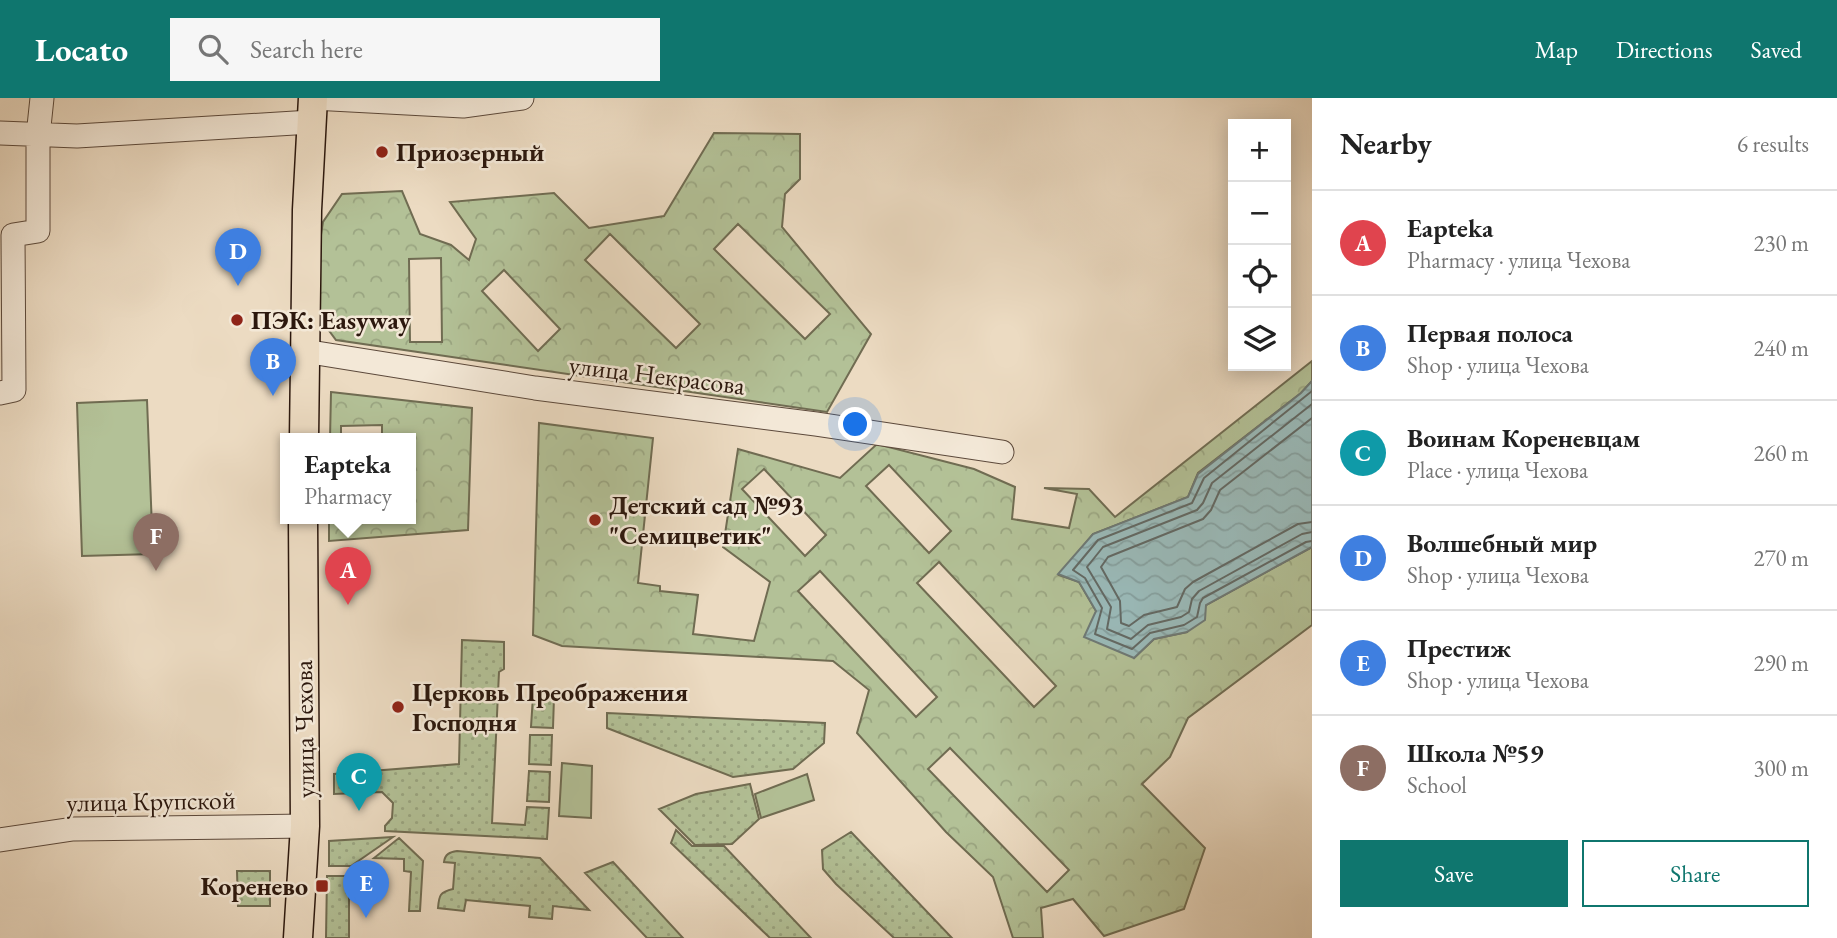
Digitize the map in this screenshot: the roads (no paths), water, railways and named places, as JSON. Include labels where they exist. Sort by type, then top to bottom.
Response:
[{"type":"main road","points":[[304,433],[312,106]]},
{"type":"main road","name":"улица Чехова","points":[[298,938],[305,826],[303,524]]},
{"type":"street","points":[[0,393],[14,390],[13,235],[38,230],[38,136],[42,98]]},
{"type":"street","points":[[0,133],[77,136],[312,106],[522,98]]},
{"type":"street","name":"улица Некрасова","points":[[304,351],[544,389],[830,426],[1002,452]]},
{"type":"street","name":"улица Крупской","points":[[0,840],[73,829],[305,826]]},
{"type":"water","points":[[1312,381],[1312,547],[1206,605],[1205,620],[1187,632],[1154,639],[1134,658],[1084,637],[1096,611],[1079,582],[1058,574],[1093,534],[1188,497],[1198,474],[1301,393]]},
{"type":"place","name":"Приозерный","points":[[382,152]]},
{"type":"place","name":"Волшебный мир","points":[[238,286]]},
{"type":"place","name":"ПЭК: Easyway","points":[[237,320]]},
{"type":"place","name":"Первая полоса","points":[[273,396]]},
{"type":"place","name":"Детский сад №93 \"Семицветик\"","points":[[595,520]]},
{"type":"place","name":"Школа №59","points":[[156,571]]},
{"type":"place","name":"Eapteka","points":[[348,605]]},
{"type":"place","name":"Церковь Преображения Господня","points":[[398,707]]},
{"type":"place","name":"Воинам Кореневцам","points":[[359,811]]},
{"type":"place","name":"Коренево","points":[[322,886]]},
{"type":"place","name":"Престиж","points":[[366,918]]}]
